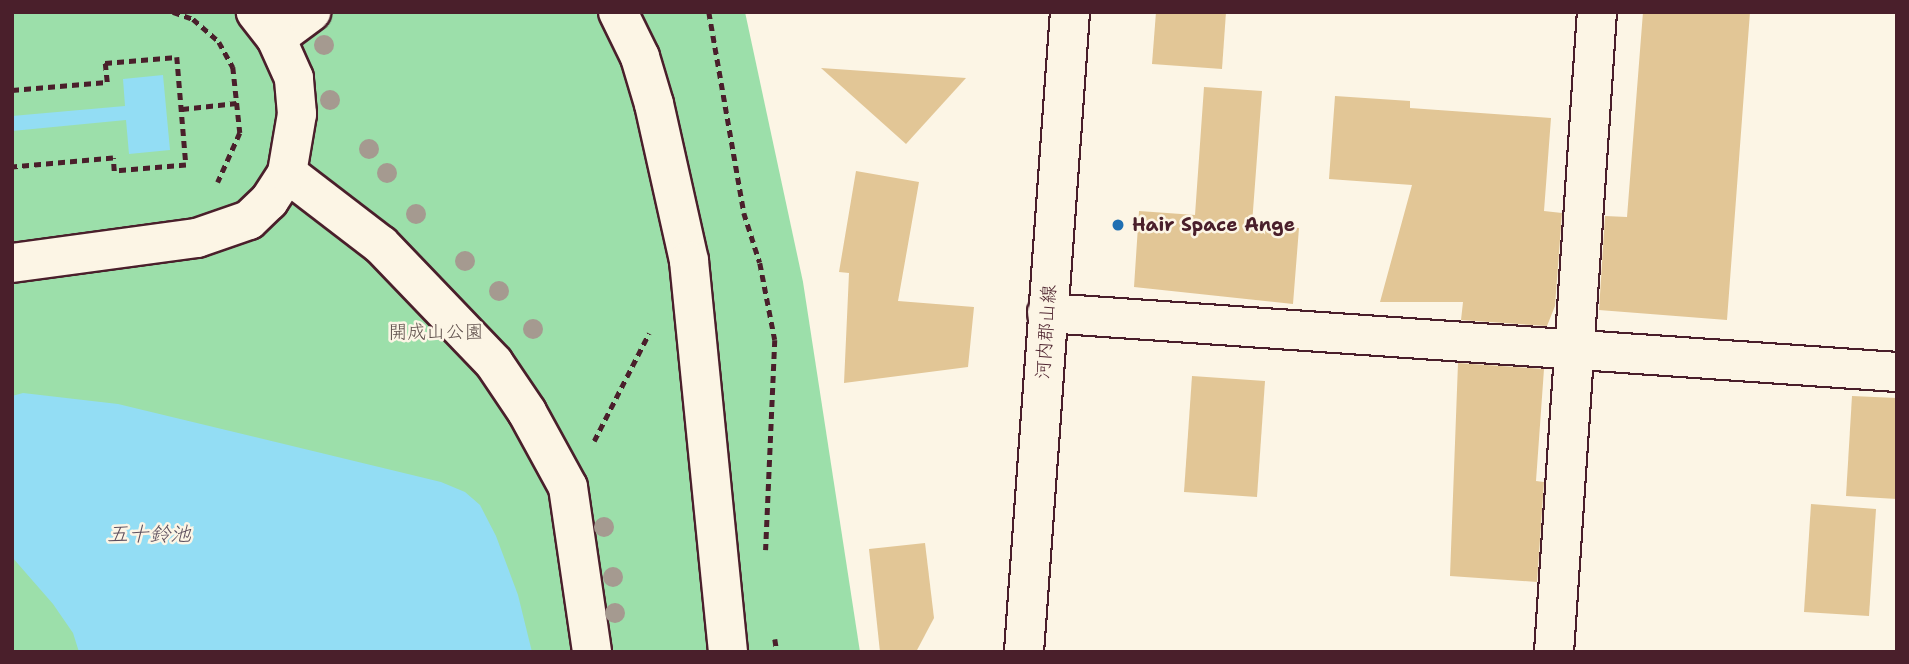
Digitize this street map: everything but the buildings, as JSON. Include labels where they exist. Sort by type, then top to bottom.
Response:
[{"type":"street","points":[[12,262],[197,238],[232,229],[249,220],[269,201],[287,173],[297,114],[294,78],[266,25],[311,12]]},
{"type":"street","points":[[618,12],[640,57],[654,104],[689,261],[728,652]]},
{"type":"street","name":"河内郡山線","points":[[1024,652],[1070,12]]},
{"type":"street","points":[[1554,652],[1597,12]]},
{"type":"street","points":[[287,173],[381,246],[479,345],[527,412],[568,487],[592,652]]},
{"type":"street","points":[[1047,313],[1897,372]]},
{"type":"path","points":[[173,12],[193,19],[219,42],[233,67],[240,133],[228,169],[214,188]]},
{"type":"path","points":[[709,12],[744,213],[760,263],[775,340],[766,560]]},
{"type":"path","points":[[12,90],[107,82],[105,64],[177,57],[186,165],[114,171],[113,158],[12,167]]},
{"type":"path","points":[[181,109],[237,103]]},
{"type":"path","points":[[568,487],[652,329]]},
{"type":"path","points":[[774,626],[777,652]]},
{"type":"green space","name":"開成山公園","points":[[12,12],[745,12],[803,282],[860,652],[12,652]]},
{"type":"water","points":[[163,75],[170,150],[129,154],[126,120],[12,131],[12,116],[125,106],[123,79]]},
{"type":"water","name":"五十鈴池","points":[[23,393],[118,404],[441,482],[465,492],[480,505],[496,536],[518,595],[532,652],[79,652],[73,633],[53,604],[12,557],[12,396]]},
{"type":"place","name":"Hair Space Ange","points":[[1118,225]]}]
